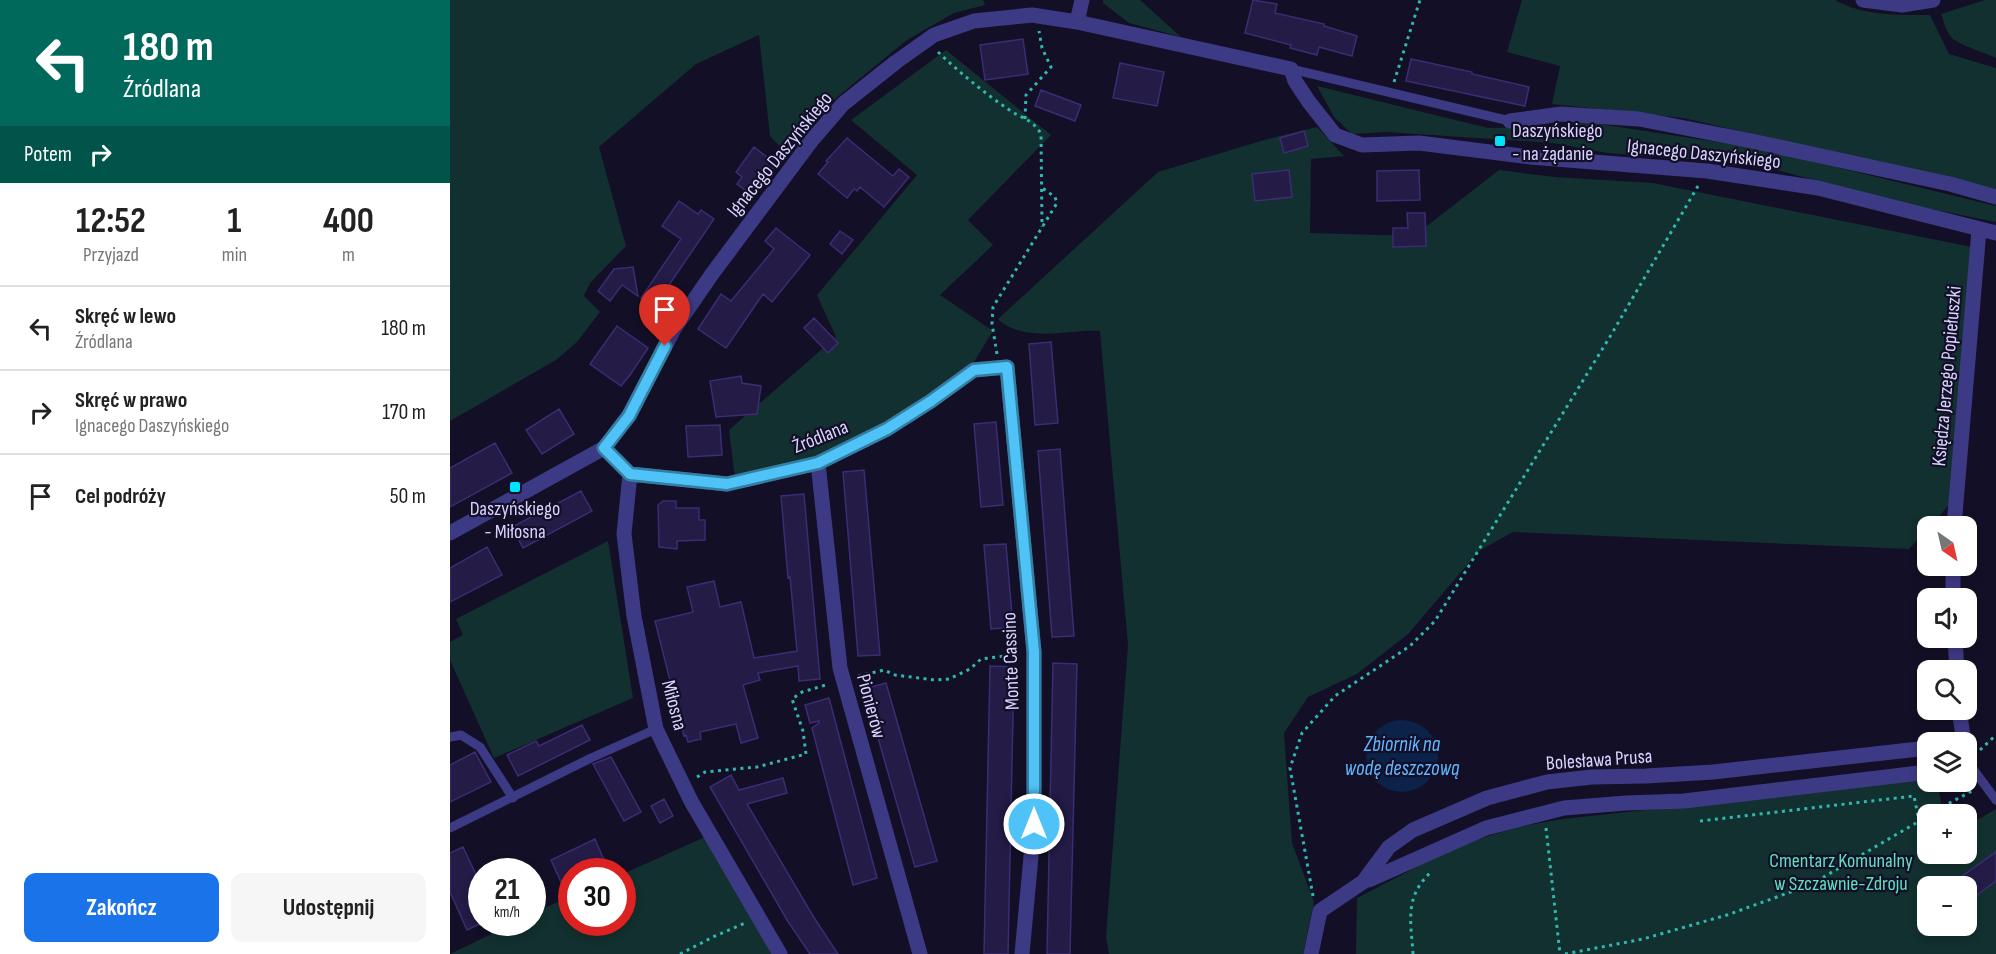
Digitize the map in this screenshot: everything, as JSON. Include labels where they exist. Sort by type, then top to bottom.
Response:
[{"type":"street","points":[[1077,22],[1082,0]]},
{"type":"street","points":[[1863,0],[1902,5],[1933,0]]},
{"type":"street","name":"Ignacego Daszyńskiego","points":[[450,533],[604,448],[629,416],[674,329],[812,140],[843,105],[896,62],[934,35],[974,21],[1036,16],[1077,22],[1291,69],[1295,81],[1335,135],[1362,145],[1419,143],[1530,157],[1707,171],[1818,188],[1996,233]]},
{"type":"street","points":[[1510,120],[1561,114],[1640,119],[1950,184],[1996,197]]},
{"type":"street","name":"Księdza Jerzego Popiełuszki","points":[[1955,516],[1979,230]]},
{"type":"street","name":"Źródlana","points":[[630,474],[727,484],[818,463],[887,429],[974,370],[1004,367]]},
{"type":"street","name":"Monte Cassino","points":[[1004,367],[1034,652],[1034,824],[1022,954]]},
{"type":"street","points":[[604,448],[630,474]]},
{"type":"street","name":"Pionierów","points":[[818,463],[840,668],[920,954]]},
{"type":"street","name":"Miłosna","points":[[630,474],[624,534],[634,616],[656,729],[683,786],[780,954]]},
{"type":"street","name":"Bolesława Prusa","points":[[1320,911],[1363,882],[1389,847],[1413,830],[1487,798],[1547,782],[1592,777],[1713,772],[1917,749]]},
{"type":"street","points":[[1363,882],[1486,828],[1564,808],[1684,801],[1917,773]]},
{"type":"street","points":[[1311,954],[1320,911]]},
{"type":"lane","points":[[1291,69],[1510,120]]},
{"type":"lane","points":[[450,828],[591,758],[656,729]]},
{"type":"lane","points":[[450,737],[460,735],[480,747],[513,798]]},
{"type":"lane","points":[[1977,774],[1996,800]]},
{"type":"path","points":[[1391,93],[1420,0]]},
{"type":"path","points":[[1025,119],[1026,95],[1051,67],[1042,48],[1036,16]]},
{"type":"path","points":[[934,49],[1008,110],[1035,124],[1041,134],[1042,227]]},
{"type":"path","points":[[1320,911],[1314,902],[1290,768],[1302,732],[1335,696],[1410,646],[1435,621],[1611,335],[1707,171]]},
{"type":"path","points":[[1004,367],[992,324],[993,307],[1057,203],[1055,197],[1041,187]]},
{"type":"path","points":[[683,786],[705,772],[758,767],[806,754],[803,731],[792,699],[802,692],[843,679],[884,670],[895,675],[935,680],[949,679],[970,669],[981,658],[1034,652]]},
{"type":"path","points":[[1948,804],[1984,784]]},
{"type":"path","points":[[1700,821],[1914,796],[1917,811]]},
{"type":"path","points":[[1545,813],[1560,954]]},
{"type":"path","points":[[1565,954],[1643,939],[1716,918],[1810,885],[1917,822]]},
{"type":"path","points":[[1413,954],[1410,906],[1420,882],[1436,867]]},
{"type":"path","points":[[680,954],[758,918]]},
{"type":"green space","points":[[450,0],[983,0],[985,5],[954,13],[907,40],[830,103],[785,152],[770,136],[759,35],[696,64],[599,147],[626,246],[590,283],[584,296],[600,312],[577,342],[556,360],[450,421]]},
{"type":"green space","points":[[1103,0],[1140,0],[1181,37],[1129,23],[1103,3]]},
{"type":"green space","points":[[1522,0],[1835,0],[1869,12],[1930,15],[1949,54],[1996,68],[1996,190],[1683,118],[1552,104],[1560,66],[1507,52]]},
{"type":"green space","points":[[1985,0],[1996,0],[1996,58],[1954,40],[1941,14]]},
{"type":"green space","points":[[946,50],[1051,135],[968,220],[993,245],[940,295],[993,331],[972,365],[836,454],[735,478],[729,430],[836,337],[817,295],[917,175],[851,120]]},
{"type":"green space","points":[[1317,86],[1488,128],[1553,127],[1586,122],[1757,148],[1996,206],[1996,222],[1916,206],[1757,165],[1607,153],[1553,143],[1386,132],[1352,134],[1334,117]]},
{"type":"green space","points":[[1317,127],[1344,156],[1311,159],[1310,233],[1414,236],[1499,170],[1555,177],[1653,183],[1972,247],[1951,503],[1939,516],[1917,516],[1917,540],[1909,549],[1513,532],[1479,551],[1408,634],[1357,674],[1308,697],[1284,733],[1292,843],[1314,902],[1303,954],[1109,954],[1106,937],[1128,645],[1100,331],[1033,333],[1008,327],[998,319],[1158,172],[1264,140]]},
{"type":"green space","points":[[608,541],[633,698],[494,758],[450,660],[450,642],[463,635],[456,619]]},
{"type":"green space","name":"Cmentarz Komunalny w Szczawnie-Zdroju","points":[[1917,780],[1917,792],[1939,792],[1941,804],[1917,804],[1917,864],[1977,864],[1977,820],[1996,809],[1996,954],[1356,954],[1357,898],[1460,847],[1495,834],[1543,822]]},
{"type":"green space","points":[[707,836],[776,954],[450,954],[487,936],[546,936],[546,907],[558,902],[558,936],[636,936],[636,868]]},
{"type":"water","name":"Zbiornik na wodę deszczową","points":[[1402,720],[1422,726],[1432,736],[1438,756],[1432,776],[1422,786],[1402,792],[1382,786],[1372,776],[1366,756],[1372,736],[1382,726]]},
{"type":"building","points":[[1253,0],[1277,4],[1275,13],[1324,24],[1324,26],[1357,36],[1352,56],[1319,47],[1317,55],[1290,48],[1291,45],[1245,33]]},
{"type":"building","points":[[1023,39],[1028,74],[985,80],[980,45]]},
{"type":"building","points":[[1411,59],[1529,87],[1525,106],[1406,81]]},
{"type":"building","points":[[1120,63],[1164,72],[1157,106],[1113,98]]},
{"type":"building","points":[[1041,90],[1081,105],[1075,121],[1035,106]]},
{"type":"building","points":[[1304,131],[1308,146],[1284,153],[1280,138]]},
{"type":"building","points":[[847,138],[893,176],[899,169],[909,177],[884,207],[860,187],[857,191],[854,189],[847,198],[818,174],[828,162],[826,161]]},
{"type":"building","points":[[754,147],[776,164],[753,196],[737,184],[742,177],[736,172]]},
{"type":"building","points":[[1289,170],[1292,197],[1255,201],[1252,174]]},
{"type":"building","points":[[1419,170],[1420,200],[1377,201],[1377,171]]},
{"type":"building","points":[[679,201],[698,214],[701,210],[714,219],[654,307],[641,298],[681,239],[662,226]]},
{"type":"building","points":[[1407,213],[1425,213],[1426,246],[1393,247],[1393,228],[1408,228]]},
{"type":"building","points":[[776,228],[810,255],[772,302],[763,294],[726,348],[698,329],[721,294],[731,301],[774,249],[765,241]]},
{"type":"building","points":[[840,231],[853,240],[842,254],[830,244]]},
{"type":"building","points":[[633,267],[638,296],[622,285],[610,301],[598,291],[614,269]]},
{"type":"building","points":[[814,318],[838,343],[828,353],[804,328]]},
{"type":"building","points":[[617,326],[648,348],[621,386],[590,364]]},
{"type":"building","points":[[1051,342],[1058,423],[1035,425],[1029,344]]},
{"type":"building","points":[[741,376],[742,383],[761,386],[757,414],[716,417],[710,381]]},
{"type":"building","points":[[559,409],[574,434],[542,454],[526,430]]},
{"type":"building","points":[[996,422],[1003,505],[981,507],[974,424]]},
{"type":"building","points":[[720,425],[722,455],[688,457],[686,426]]},
{"type":"building","points":[[495,443],[512,473],[450,507],[450,468]]},
{"type":"building","points":[[1060,449],[1074,636],[1052,637],[1038,451]]},
{"type":"building","points":[[864,470],[880,655],[858,656],[843,472]]},
{"type":"building","points":[[581,491],[592,511],[523,548],[512,527]]},
{"type":"building","points":[[804,494],[820,679],[799,681],[798,666],[758,673],[760,680],[743,685],[758,738],[741,743],[736,724],[700,732],[701,739],[688,742],[686,735],[684,736],[655,621],[693,612],[687,587],[714,581],[720,607],[741,602],[754,658],[797,651],[781,496]]},
{"type":"building","points":[[663,501],[676,501],[676,508],[699,508],[699,520],[705,520],[705,540],[677,541],[677,549],[659,547],[658,505]]},
{"type":"building","points":[[1006,544],[1013,627],[991,629],[984,545]]},
{"type":"building","points":[[487,547],[502,575],[450,602],[450,568]]},
{"type":"building","points":[[1053,663],[1077,664],[1070,954],[1047,954]]},
{"type":"building","points":[[990,666],[1014,667],[1008,954],[984,954]]},
{"type":"building","points":[[886,683],[937,861],[915,867],[864,689]]},
{"type":"building","points":[[829,698],[877,878],[853,885],[812,728],[819,721],[810,723],[805,705]]},
{"type":"building","points":[[582,725],[590,740],[518,776],[507,755],[536,741],[539,746]]},
{"type":"building","points":[[475,752],[491,782],[450,802],[450,765]]},
{"type":"building","points":[[611,757],[641,812],[624,821],[593,764]]},
{"type":"building","points":[[731,775],[739,790],[783,778],[787,793],[747,804],[838,954],[810,954],[787,920],[710,787]]},
{"type":"building","points":[[664,799],[673,816],[660,823],[651,806]]},
{"type":"building","points":[[595,839],[603,858],[558,858],[558,875],[551,860]]},
{"type":"building","points":[[463,847],[468,858],[467,930],[450,892],[450,853]]},
{"type":"building","points":[[1996,852],[1996,881],[1977,895],[1977,876],[1962,876]]},
{"type":"place","name":"Daszyńskiego - na żądanie","points":[[1500,141]]},
{"type":"place","name":"Daszyńskiego - Miłosna","points":[[515,487]]},
{"type":"route","points":[[665,346],[629,416],[604,448],[630,474],[727,484],[818,463],[887,429],[974,370],[1007,367],[1034,652],[1034,824]]}]
